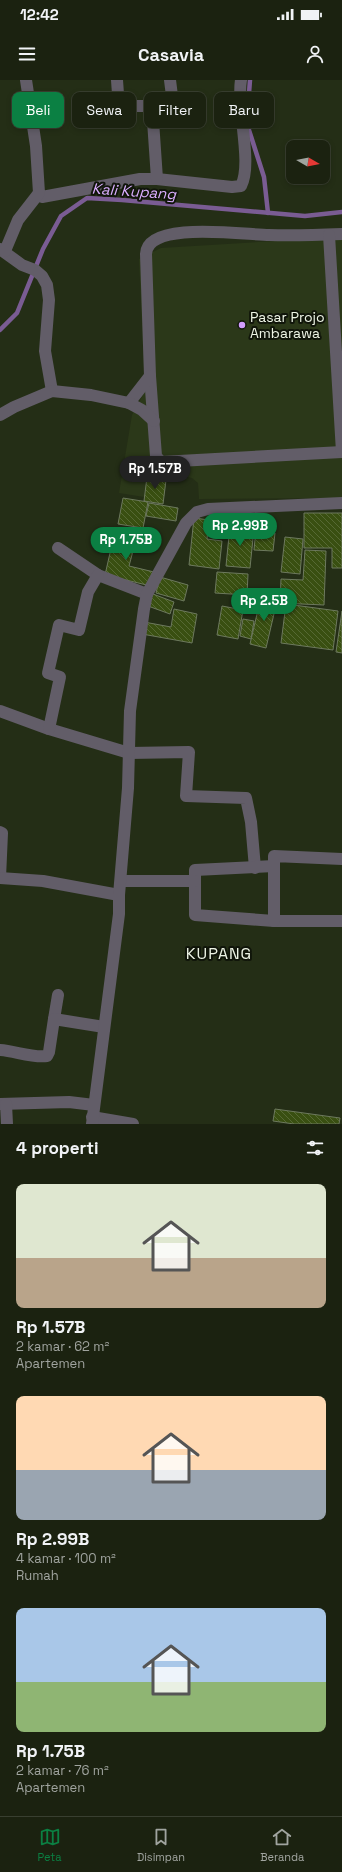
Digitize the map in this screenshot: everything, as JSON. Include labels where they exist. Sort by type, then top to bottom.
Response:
[{"type":"street","points":[[26,80],[36,146],[39,193],[18,220],[2,250],[22,265],[35,270],[42,276],[47,285],[49,300],[45,351],[52,392]]},
{"type":"street","points":[[117,80],[118,94],[124,106],[152,106],[157,178]]},
{"type":"street","points":[[170,80],[172,92]]},
{"type":"street","points":[[39,193],[42,197],[128,180],[157,178],[232,187],[241,186],[244,180],[245,167],[240,98],[241,80]]},
{"type":"street","points":[[329,235],[342,452],[161,462],[156,456],[150,376],[146,248],[152,241],[190,231],[269,235],[342,234]]},
{"type":"street","points":[[129,403],[150,376]]},
{"type":"street","points":[[0,415],[14,407],[52,392],[91,395],[129,403],[142,410],[154,421]]},
{"type":"street","points":[[93,1115],[119,914],[129,753],[130,711],[147,594],[186,523],[198,512],[208,509],[342,503]]},
{"type":"street","points":[[58,548],[98,575],[147,594]]},
{"type":"street","points":[[49,729],[60,677],[48,673],[59,625],[79,630],[88,592],[98,575]]},
{"type":"street","points":[[0,710],[49,729],[129,753],[189,752],[186,796],[246,798],[251,822],[255,868]]},
{"type":"street","points":[[0,832],[2,833],[0,878],[43,881],[119,895]]},
{"type":"street","points":[[274,921],[274,856],[342,859]]},
{"type":"street","points":[[274,866],[195,870],[195,915],[274,921],[342,921]]},
{"type":"street","points":[[121,881],[196,881]]},
{"type":"street","points":[[0,1050],[39,1057],[47,1056],[49,1052],[58,995]]},
{"type":"street","points":[[54,1020],[104,1027]]},
{"type":"street","points":[[7,1124],[3,1104],[69,1102],[93,1115],[133,1124]]},
{"type":"shaded area","name":"Pasar Projo Ambarawa","points":[[342,237],[342,498],[199,499],[198,483],[192,478],[169,473],[148,472],[144,497],[119,493],[132,415],[145,391],[139,259],[161,248]]},
{"type":"building","points":[[147,477],[166,480],[163,504],[144,501]]},
{"type":"building","points":[[123,498],[148,502],[143,528],[118,524]]},
{"type":"building","points":[[149,503],[178,508],[176,521],[146,516]]},
{"type":"building","points":[[304,513],[342,513],[342,568],[332,568],[332,548],[304,548]]},
{"type":"building","points":[[194,518],[209,520],[207,539],[222,541],[219,569],[189,565]]},
{"type":"building","points":[[257,518],[268,518],[266,533],[275,533],[273,551],[254,550]]},
{"type":"building","points":[[230,526],[254,528],[250,568],[226,566]]},
{"type":"building","points":[[115,531],[137,536],[129,566],[154,572],[151,586],[105,575]]},
{"type":"building","points":[[285,537],[303,539],[300,574],[281,572]]},
{"type":"building","points":[[305,550],[326,551],[324,605],[280,603],[281,579],[303,580]]},
{"type":"building","points":[[217,572],[248,574],[247,595],[215,593]]},
{"type":"building","points":[[160,577],[188,585],[184,601],[156,593]]},
{"type":"building","points":[[153,594],[174,602],[170,614],[148,606]]},
{"type":"building","points":[[261,597],[277,601],[266,648],[250,644]]},
{"type":"building","points":[[286,604],[338,611],[333,650],[281,643]]},
{"type":"building","points":[[222,606],[243,610],[238,639],[217,635]]},
{"type":"building","points":[[174,609],[197,614],[192,643],[142,634],[144,622],[171,627]]},
{"type":"building","points":[[342,611],[342,653],[336,652]]},
{"type":"building","points":[[243,619],[254,621],[251,639],[240,636]]},
{"type":"building","points":[[275,1109],[340,1118],[339,1124],[294,1124],[273,1121]]},
{"type":"waterway","points":[[249,92],[250,80]]},
{"type":"waterway","points":[[248,128],[264,177],[268,213]]},
{"type":"waterway","name":"Kali Kupang","points":[[0,330],[17,313],[43,249],[61,216],[87,198],[305,216],[342,212]]},
{"type":"place","name":"Pasar Projo Ambarawa","points":[[242,325]]},
{"type":"district","name":"KUPANG","points":[[219,953]]}]
